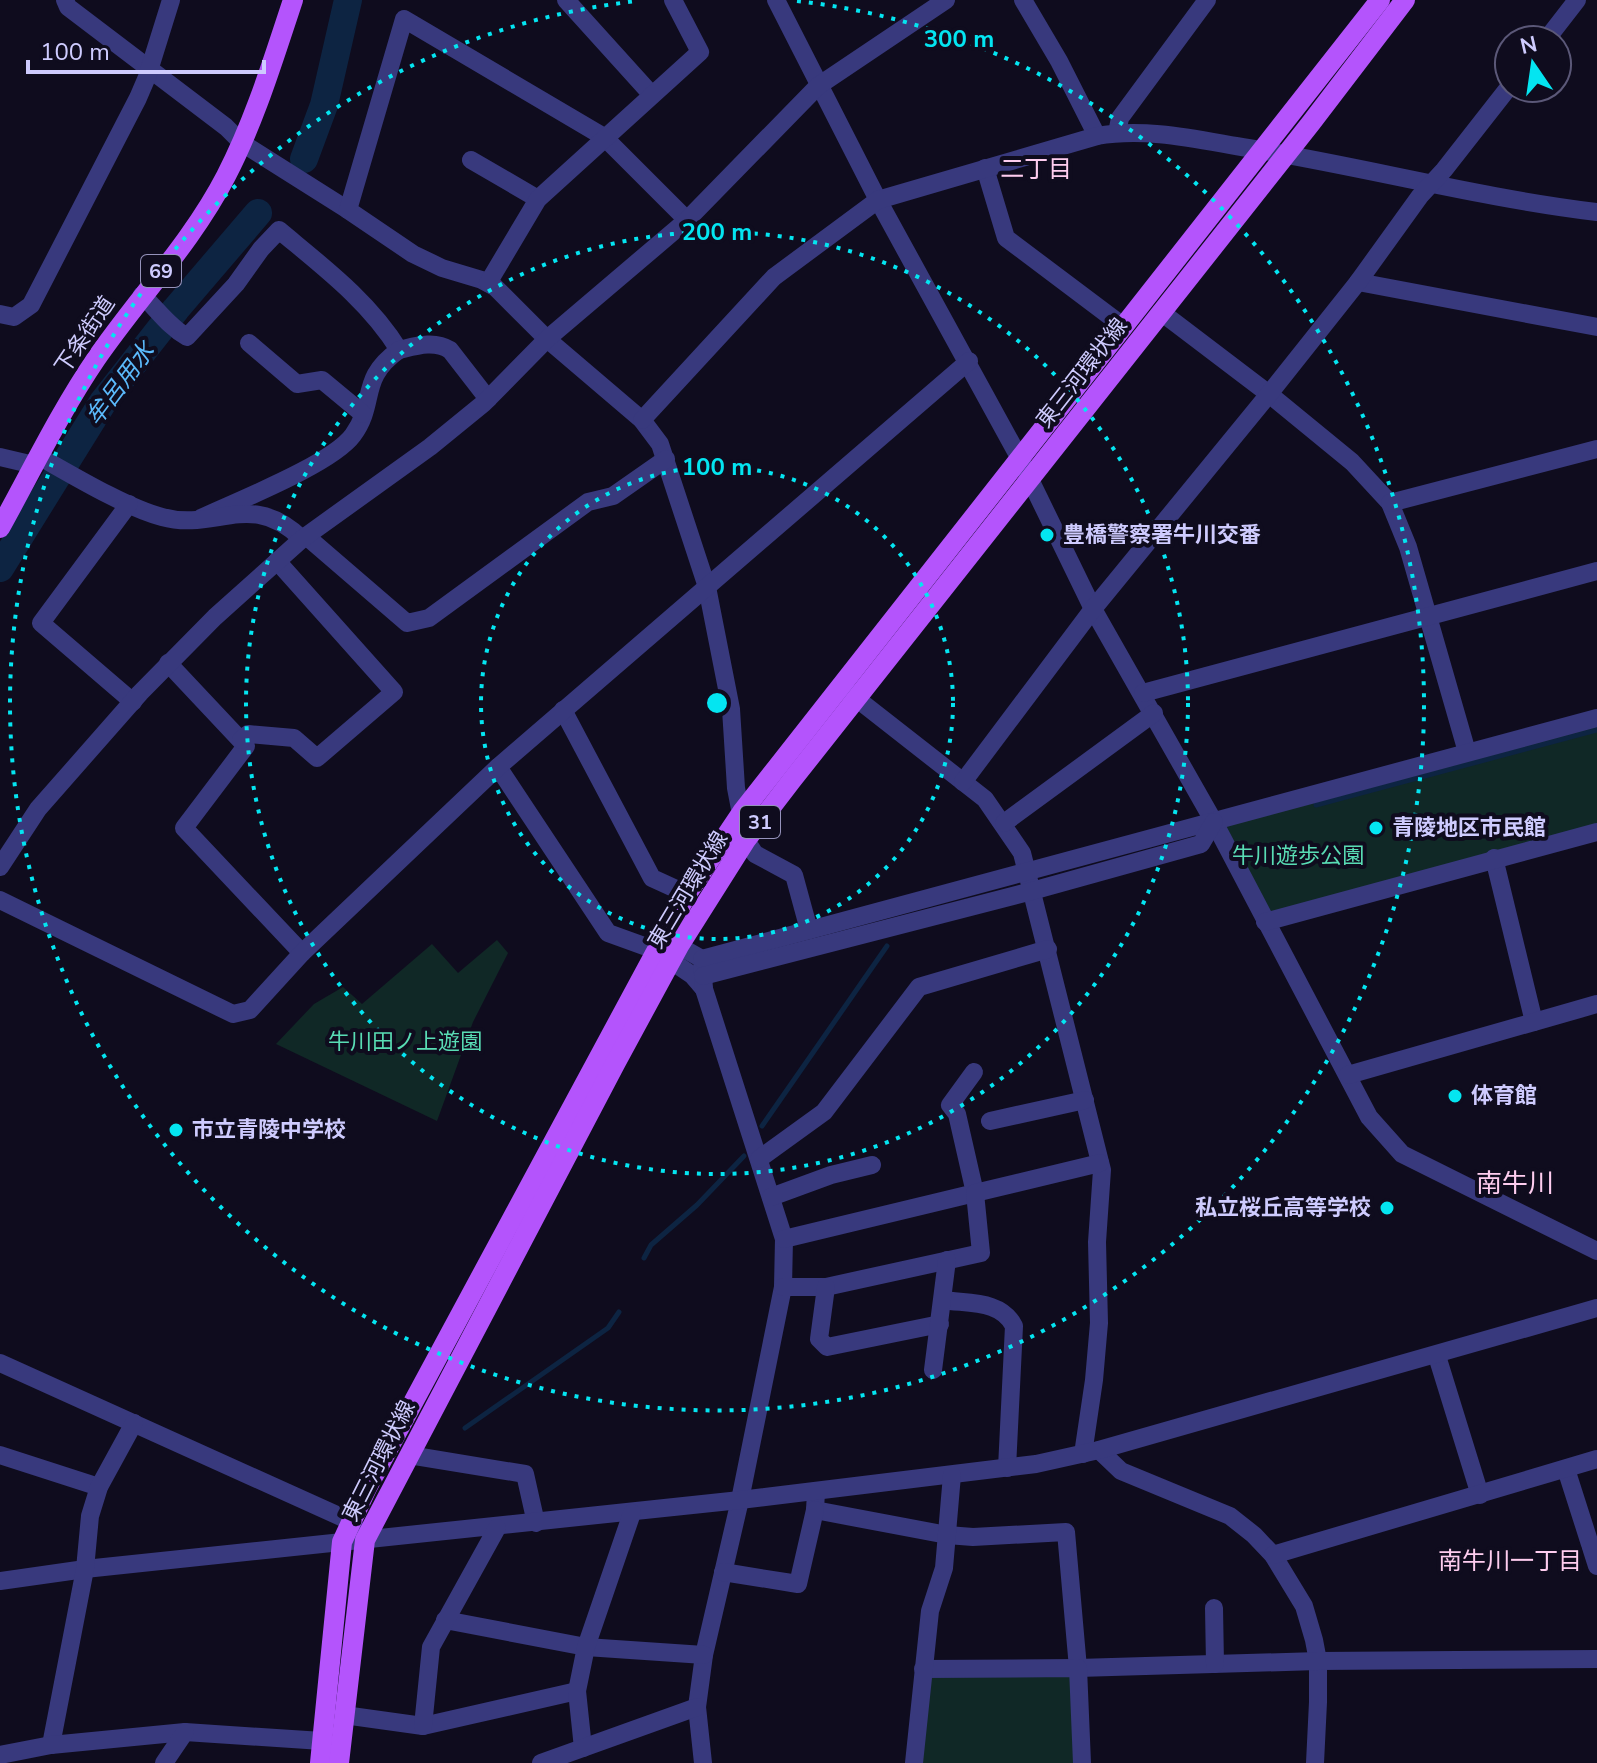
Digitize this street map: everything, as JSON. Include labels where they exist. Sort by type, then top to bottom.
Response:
[{"type":"main road","name":"下条街道","points":[[0,528],[42,462],[78,387],[142,295],[197,224],[225,177],[262,92],[293,0]]},
{"type":"main road","name":"東三河環状線","points":[[339,1763],[365,1540],[675,955],[746,840],[848,692],[1020,459],[1380,0]]},
{"type":"main road","name":"東三河環状線","points":[[320,1763],[342,1542],[350,1521],[687,894],[742,812],[1030,478],[1405,0]]},
{"type":"street","points":[[65,0],[68,7],[149,73],[226,127],[242,143],[413,254],[442,268],[488,283],[547,339],[642,420],[660,444],[666,459],[707,587],[731,709],[736,788],[746,840],[755,854],[794,875],[809,930]]},
{"type":"street","points":[[0,314],[14,317],[31,305],[138,98],[149,73],[171,0]]},
{"type":"street","points":[[348,210],[410,0]]},
{"type":"street","points":[[566,0],[651,94]]},
{"type":"street","points":[[488,283],[538,199],[700,52],[673,0]]},
{"type":"street","points":[[776,0],[878,200],[969,361],[1030,478],[1093,609],[1214,822],[1369,1117],[1402,1154],[1597,1251]]},
{"type":"street","points":[[0,867],[38,809],[168,663],[277,561],[430,447],[488,399],[547,339],[687,220],[818,86],[946,0]]},
{"type":"street","points":[[1023,0],[1097,136]]},
{"type":"street","points":[[1117,133],[1120,118],[1207,0]]},
{"type":"street","points":[[1558,24],[1577,0]]},
{"type":"street","points":[[404,19],[604,137],[687,220]]},
{"type":"street","points":[[963,782],[1093,609],[1269,394],[1495,104]]},
{"type":"street","points":[[642,420],[774,277],[878,200],[1097,136],[1117,133],[1184,137],[1597,212]]},
{"type":"street","points":[[471,160],[538,199]]},
{"type":"street","points":[[985,168],[1006,238],[1123,326]]},
{"type":"street","points":[[142,295],[187,337],[236,284],[279,230],[367,308],[399,350]]},
{"type":"street","points":[[1358,282],[1597,327]]},
{"type":"street","points":[[1161,312],[1352,462],[1390,503],[1408,547],[1467,752]]},
{"type":"street","points":[[249,343],[297,384],[322,380],[363,414]]},
{"type":"street","points":[[201,518],[283,480],[340,449],[354,434],[377,370],[399,350],[442,345],[450,350],[488,399]]},
{"type":"street","points":[[0,900],[233,1014],[250,1010],[302,953],[498,767],[969,361]]},
{"type":"street","points":[[1390,503],[1597,449]]},
{"type":"street","points":[[0,457],[42,462],[160,517],[180,521],[267,515],[286,523],[407,623],[429,618],[588,502],[613,496],[666,459]]},
{"type":"street","points":[[129,504],[41,623],[133,702]]},
{"type":"street","points":[[241,740],[248,734],[294,738],[317,758],[394,692],[277,561]]},
{"type":"street","points":[[1143,693],[1597,571]]},
{"type":"street","points":[[168,663],[246,746],[184,828],[302,953]]},
{"type":"street","points":[[848,692],[985,799],[1022,853],[1100,1163],[1097,1242],[1099,1323],[1091,1452]]},
{"type":"street","points":[[563,710],[652,878],[687,894]]},
{"type":"street","points":[[1004,823],[1154,713]]},
{"type":"street","points":[[675,955],[692,975],[703,975],[1029,882],[1214,822],[1597,718]]},
{"type":"street","points":[[498,767],[608,933],[675,955],[703,975],[784,1239],[783,1287],[740,1500],[704,1655],[697,1707],[703,1763]]},
{"type":"street","points":[[1265,922],[1597,832]]},
{"type":"street","points":[[1494,858],[1534,1022]]},
{"type":"street","points":[[703,975],[809,930],[1029,882]]},
{"type":"street","points":[[759,1159],[824,1112],[919,987],[1048,949]]},
{"type":"street","points":[[1348,1075],[1597,1004]]},
{"type":"street","points":[[783,1287],[826,1287],[981,1253],[975,1193],[957,1114],[950,1105],[974,1072]]},
{"type":"street","points":[[990,1121],[1085,1100]]},
{"type":"street","points":[[784,1239],[1100,1163]]},
{"type":"street","points":[[771,1197],[831,1175],[872,1165]]},
{"type":"street","points":[[933,1370],[947,1260]]},
{"type":"street","points":[[826,1287],[819,1339],[827,1347],[940,1324]]},
{"type":"street","points":[[943,1300],[999,1308],[1009,1316],[1014,1326],[1007,1468]]},
{"type":"street","points":[[0,1581],[85,1569],[740,1500],[815,1501],[1091,1452],[1597,1308]]},
{"type":"street","points":[[1437,1356],[1480,1495]]},
{"type":"street","points":[[0,1363],[350,1521],[365,1540]]},
{"type":"street","points":[[51,1745],[85,1569],[90,1516],[99,1487],[134,1423]]},
{"type":"street","points":[[1091,1452],[1121,1471],[1230,1516],[1273,1555],[1304,1606],[1318,1661],[1315,1763]]},
{"type":"street","points":[[0,1455],[99,1487]]},
{"type":"street","points":[[409,1455],[525,1474],[536,1523]]},
{"type":"street","points":[[1273,1555],[1597,1459]]},
{"type":"street","points":[[1566,1469],[1597,1566]]},
{"type":"street","points":[[914,1763],[930,1611],[944,1568],[952,1475]]},
{"type":"street","points":[[815,1501],[947,1535],[973,1537],[1066,1532],[1078,1668],[1082,1763]]},
{"type":"street","points":[[723,1572],[798,1584],[815,1501]]},
{"type":"street","points":[[583,1748],[577,1691],[586,1647],[632,1513]]},
{"type":"street","points":[[423,1726],[431,1647],[497,1528]]},
{"type":"street","points":[[1214,1608],[1215,1664]]},
{"type":"street","points":[[445,1620],[586,1647],[704,1655]]},
{"type":"street","points":[[923,1669],[1597,1659]]},
{"type":"street","points":[[344,1715],[423,1726],[577,1691]]},
{"type":"street","points":[[541,1763],[697,1707]]},
{"type":"street","points":[[0,1755],[51,1745],[185,1732],[322,1741]]},
{"type":"street","points":[[164,1763],[185,1732]]},
{"type":"green space","name":"牛川遊歩公園","points":[[1597,718],[1597,832],[1265,922],[1214,822]]},
{"type":"green space","name":"牛川田ノ上遊園","points":[[497,940],[508,953],[473,1022],[437,1121],[276,1044],[314,1004],[343,987],[362,1004],[432,944],[458,973]]},
{"type":"green space","points":[[1071,1674],[1075,1763],[921,1763],[928,1676]]},
{"type":"waterway","name":"牟呂用水","points":[[304,159],[324,105],[348,0]]},
{"type":"waterway","name":"牟呂用水","points":[[0,568],[103,402],[176,309],[258,213]]},
{"type":"waterway","points":[[1316,805],[1597,730]]},
{"type":"waterway","points":[[762,1126],[887,946]]},
{"type":"waterway","points":[[644,1258],[651,1245],[697,1205],[744,1156]]},
{"type":"waterway","points":[[465,1428],[608,1328],[619,1312]]},
{"type":"place","name":"豊橋警察署牛川交番","points":[[1047,535]]},
{"type":"place","name":"青陵地区市民館","points":[[1376,828]]},
{"type":"place","name":"体育館","points":[[1455,1096]]},
{"type":"place","name":"市立青陵中学校","points":[[176,1130]]},
{"type":"place","name":"私立桜丘高等学校","points":[[1387,1208]]},
{"type":"district","name":"二丁目","points":[[1036,169]]},
{"type":"district","name":"南牛川","points":[[1515,1183]]},
{"type":"district","name":"南牛川一丁目","points":[[1510,1561]]}]
